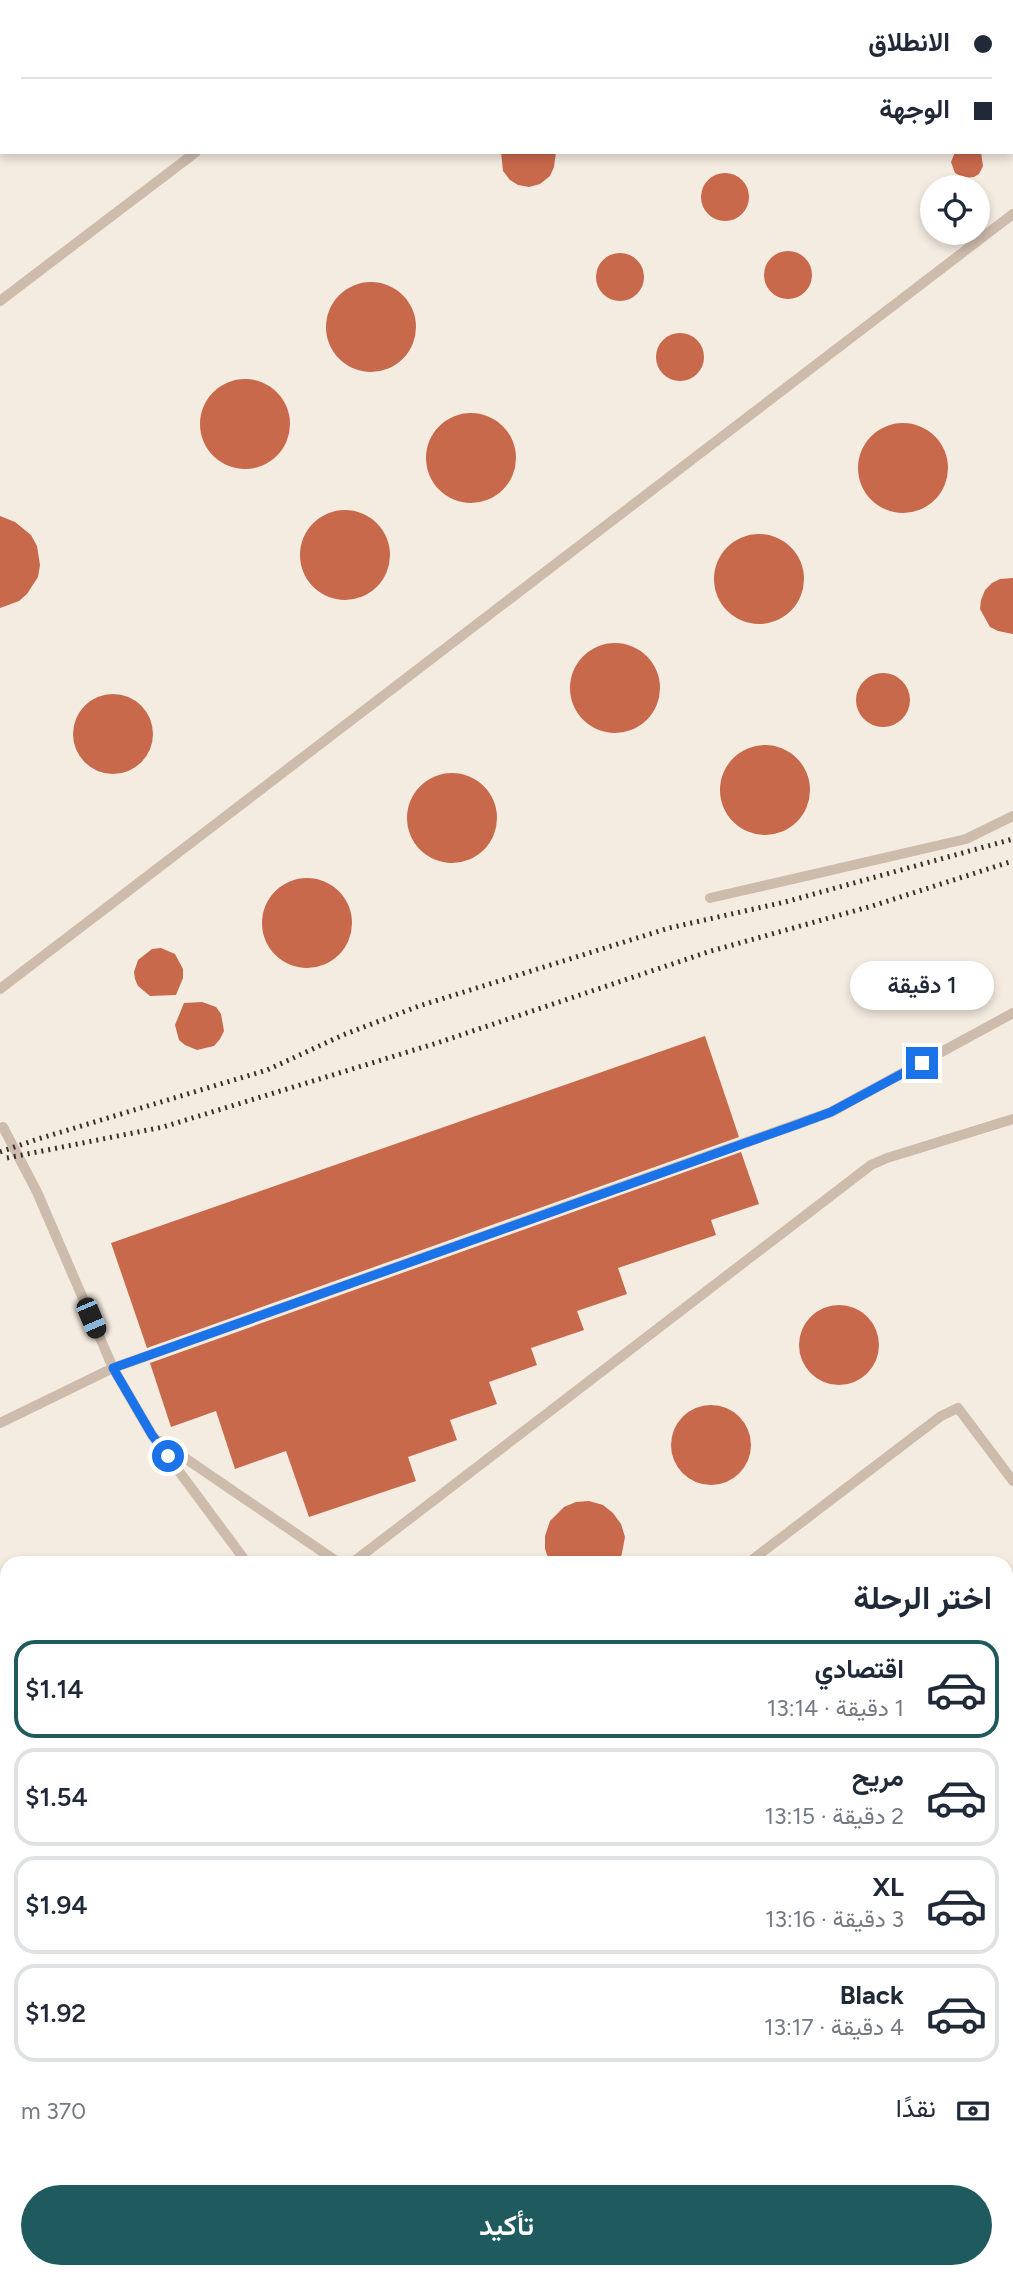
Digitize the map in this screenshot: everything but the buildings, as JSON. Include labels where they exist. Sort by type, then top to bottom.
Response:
[{"type":"lane","points":[[0,300],[193,154]]},
{"type":"lane","points":[[0,989],[1013,214]]},
{"type":"lane","points":[[710,898],[966,839],[1013,816]]},
{"type":"lane","points":[[0,1423],[113,1368],[831,1112],[1013,1013]]},
{"type":"lane","points":[[361,1556],[871,1165],[1013,1119]]},
{"type":"lane","points":[[3,1128],[37,1192],[113,1368],[152,1435],[242,1556]]},
{"type":"lane","points":[[757,1556],[941,1416],[958,1408],[1013,1481]]},
{"type":"lane","points":[[152,1435],[329,1556]]},
{"type":"railway","points":[[0,1152],[267,1070],[343,1035],[419,1006],[669,928],[785,902],[1013,839]]},
{"type":"railway","points":[[7,1158],[163,1127],[437,1043],[711,951],[872,906],[1013,861]]},
{"type":"route","points":[[168,1456],[152,1435],[113,1368],[831,1112],[922,1063]]}]
